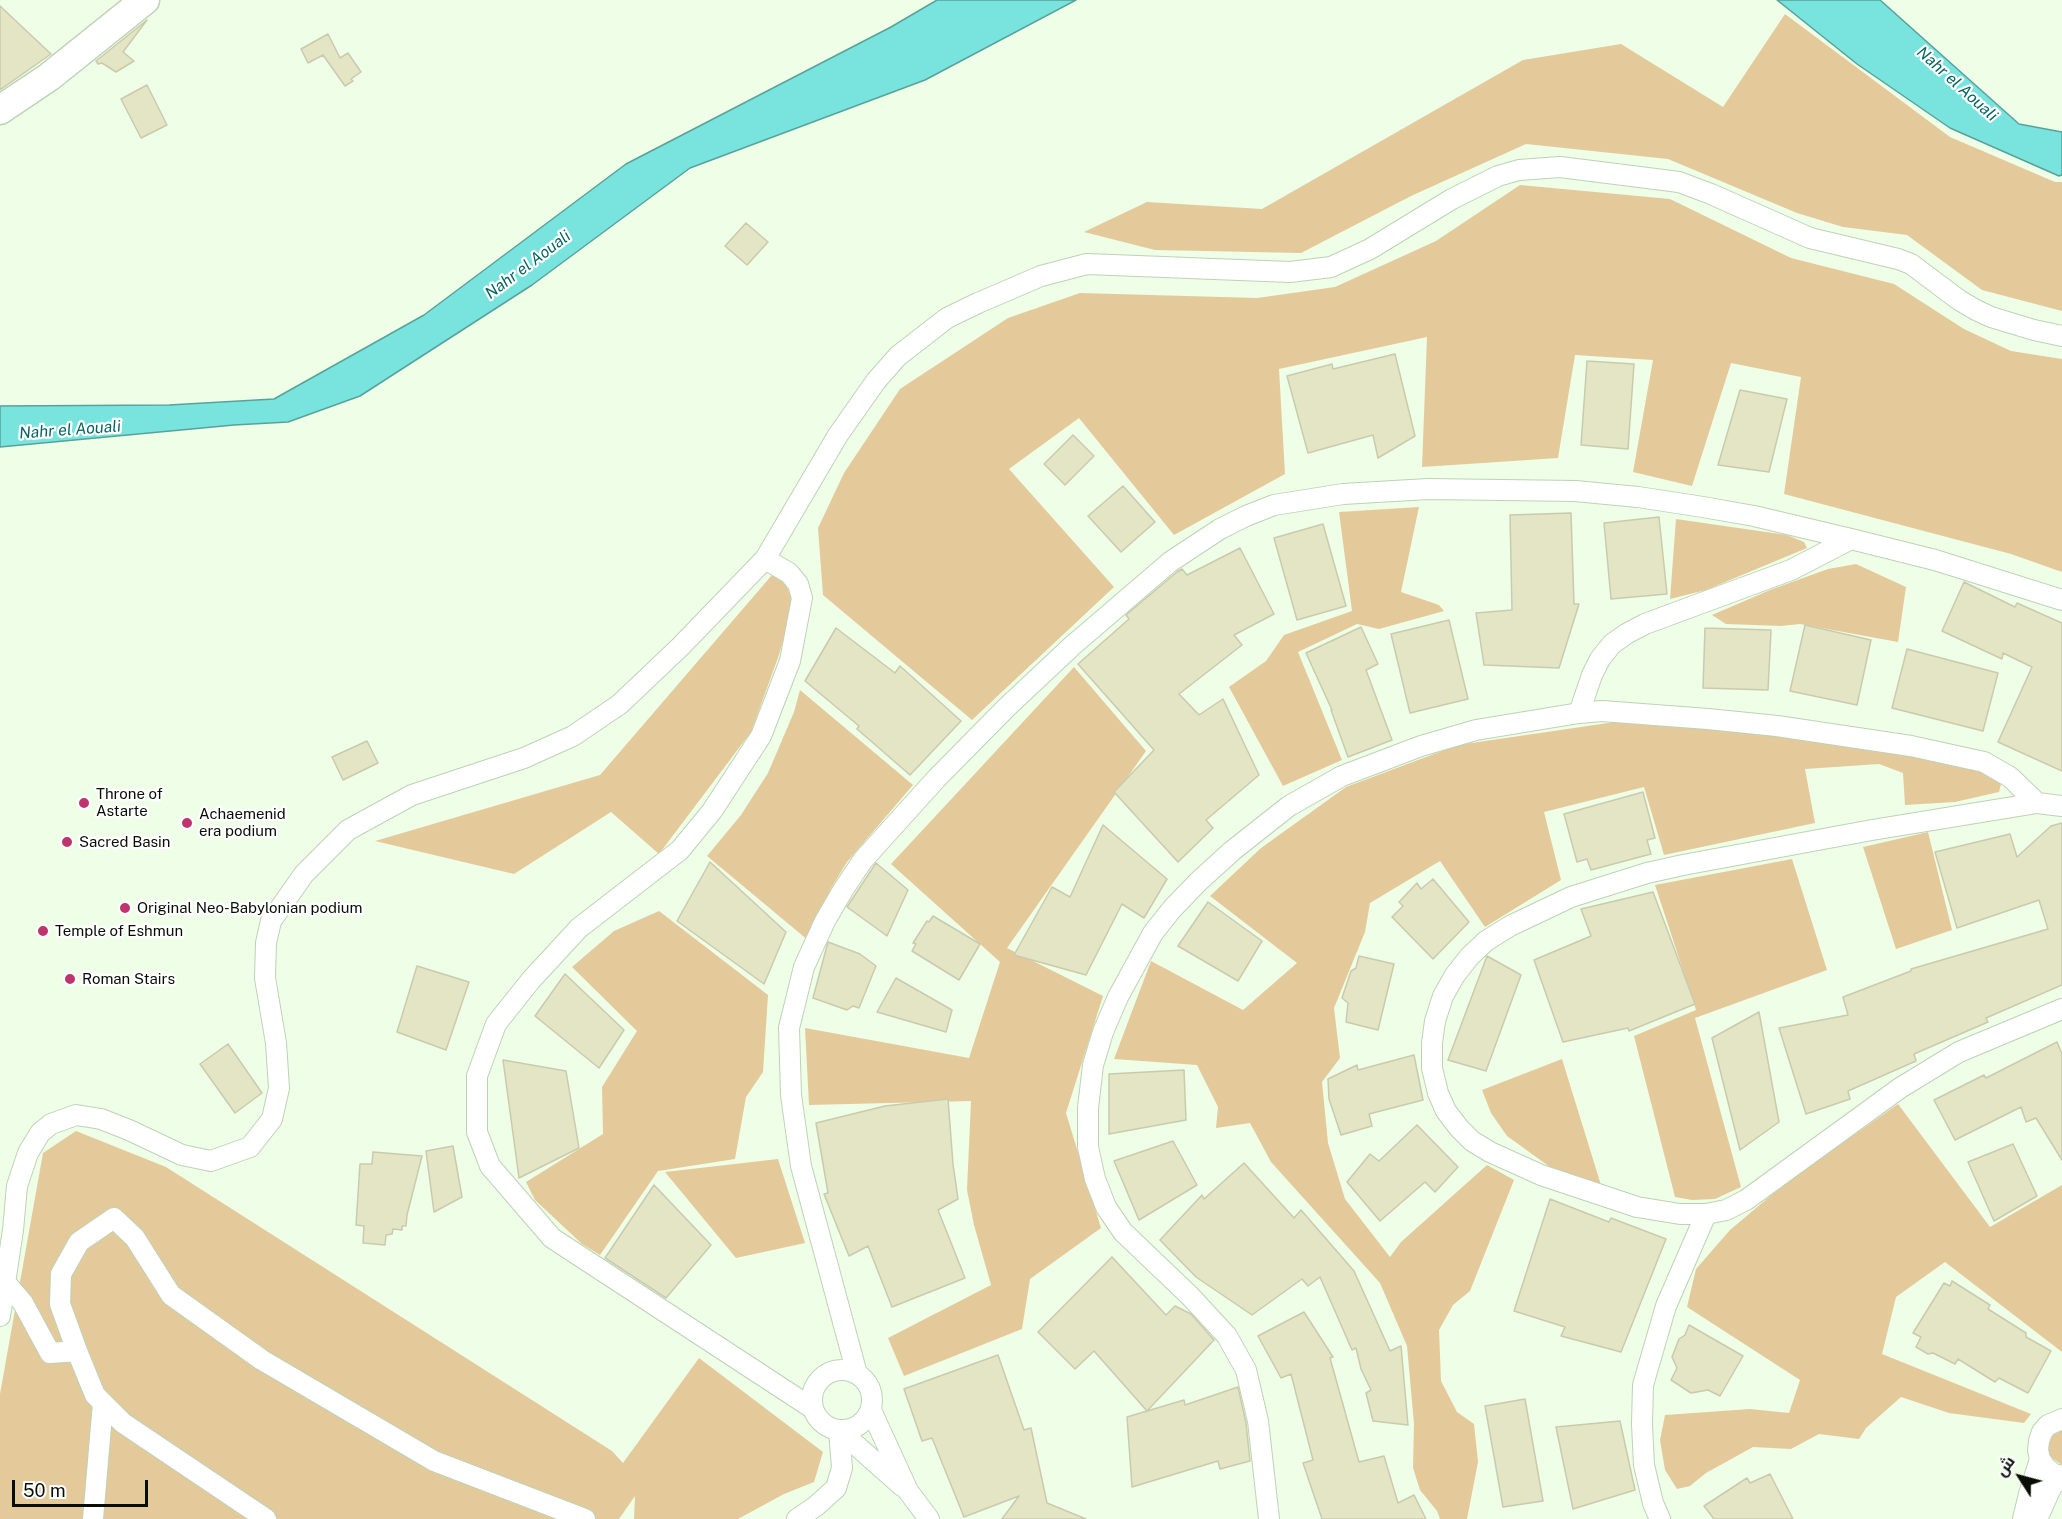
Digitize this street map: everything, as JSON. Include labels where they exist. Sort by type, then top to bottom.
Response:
[{"type":"main road","points":[[0,110],[49,77],[145,0]]},
{"type":"street","points":[[0,1316],[18,1186],[28,1153],[40,1133],[51,1124],[76,1115],[101,1119],[182,1155],[211,1161],[250,1147],[272,1119],[279,1088],[276,1043],[265,978],[266,943],[271,921],[304,874],[348,830],[412,795],[524,758],[585,729],[620,704],[681,646],[765,559],[838,435],[870,390],[898,356],[947,318],[1041,276],[1087,264],[1290,272],[1330,267],[1370,249],[1478,185],[1498,176],[1519,170],[1560,167],[1678,182],[1711,194],[1810,238],[1911,264],[1976,310],[2034,330],[2062,336]]},
{"type":"street","points":[[857,1374],[801,1166],[793,1106],[789,1028],[804,967],[825,921],[843,890],[863,860],[893,826],[1006,708],[1072,646],[1170,562],[1220,529],[1274,505],[1343,494],[1428,489],[1575,491],[1638,497],[1754,516],[1935,560],[2062,600]]},
{"type":"street","points":[[1579,713],[1600,659],[1612,644],[1626,634],[1645,624],[1791,570],[1851,539]]},
{"type":"street","points":[[765,559],[789,573],[798,584],[802,598],[790,661],[761,736],[712,811],[680,850],[579,928],[531,980],[496,1024],[477,1076],[477,1131],[490,1166],[552,1238],[812,1408],[822,1423],[839,1430],[858,1426],[870,1410],[872,1400],[870,1390],[857,1374],[848,1370],[837,1370],[819,1380],[814,1388],[812,1408]]},
{"type":"street","points":[[1269,1519],[1258,1421],[1246,1370],[1227,1336],[1190,1296],[1123,1232],[1106,1207],[1095,1179],[1088,1147],[1088,1108],[1093,1065],[1103,1032],[1133,966],[1153,933],[1172,909],[1232,851],[1289,806],[1342,776],[1421,746],[1476,730],[1602,711],[1777,726],[1911,746],[1984,762],[2010,777],[2037,803]]},
{"type":"street","points":[[2062,806],[2037,803],[1872,830],[1647,873],[1571,897],[1510,926],[1486,941],[1465,962],[1443,996],[1435,1021],[1432,1068],[1438,1093],[1446,1112],[1472,1141],[1490,1152],[1541,1175],[1636,1207],[1671,1213],[1706,1214],[1726,1210],[1746,1200],[1900,1088],[1959,1052],[2062,1010]]},
{"type":"street","points":[[1660,1519],[1653,1503],[1644,1465],[1643,1385],[1666,1306],[1706,1214]]},
{"type":"street","points":[[266,1519],[123,1423],[95,1395],[60,1304],[62,1274],[79,1242],[114,1218],[135,1238],[171,1295],[262,1360],[434,1461],[585,1519]]},
{"type":"street","points":[[5,1282],[23,1303],[50,1353],[77,1351]]},
{"type":"street","points":[[93,1519],[103,1403]]},
{"type":"street","points":[[870,1410],[908,1491]]},
{"type":"street","points":[[2037,1519],[2052,1486],[2062,1477],[2046,1468],[2040,1459],[2038,1441],[2048,1425],[2062,1419]]},
{"type":"street","points":[[839,1430],[908,1491],[929,1519]]},
{"type":"street","points":[[797,1519],[836,1488],[842,1468],[839,1430]]},
{"type":"street","points":[[2024,1519],[2040,1459]]},
{"type":"shaded area","points":[[1785,14],[1950,137],[2055,182],[2062,182],[2062,311],[1982,290],[1907,235],[1843,227],[1797,213],[1668,159],[1526,144],[1411,196],[1301,253],[1155,250],[1084,232],[1147,202],[1262,209],[1523,60],[1621,44],[1723,107]]},
{"type":"shaded area","points":[[1520,185],[1670,199],[1791,258],[1894,284],[1964,329],[2011,351],[2062,359],[2062,572],[2011,554],[1784,494],[1801,377],[1731,363],[1692,486],[1633,472],[1653,360],[1575,355],[1558,458],[1422,467],[1427,337],[1279,369],[1285,474],[1174,535],[1079,418],[1009,469],[1114,587],[972,720],[823,595],[818,528],[844,473],[900,389],[1008,318],[1080,293],[1257,298],[1335,287],[1436,241]]},
{"type":"shaded area","points":[[1419,507],[1401,592],[1439,605],[1444,611],[1379,629],[1357,624],[1298,652],[1342,760],[1283,786],[1229,687],[1266,661],[1284,635],[1352,611],[1339,512]]},
{"type":"shaded area","points":[[1676,519],[1787,535],[1804,542],[1807,548],[1706,590],[1670,599]]},
{"type":"shaded area","points":[[1856,564],[1906,587],[1898,642],[1800,624],[1781,626],[1726,624],[1712,615],[1770,590],[1828,569]]},
{"type":"shaded area","points":[[772,575],[786,584],[791,598],[791,611],[779,655],[751,732],[659,854],[611,812],[514,874],[375,841],[600,775]]},
{"type":"shaded area","points":[[1074,667],[1146,751],[1007,948],[1103,996],[1066,1113],[1101,1228],[1030,1279],[1022,1329],[904,1376],[888,1338],[991,1285],[967,1190],[971,1101],[809,1105],[805,1028],[969,1058],[1000,962],[891,864]]},
{"type":"shaded area","points":[[800,690],[913,785],[847,862],[830,890],[809,941],[707,856],[741,815],[768,773],[794,712]]},
{"type":"shaded area","points":[[1615,722],[1703,725],[1876,747],[1970,764],[2002,780],[1999,792],[1955,802],[1905,805],[1903,773],[1879,764],[1805,769],[1815,823],[1664,855],[1644,787],[1544,812],[1561,880],[1485,927],[1440,861],[1370,903],[1365,932],[1334,1008],[1340,1058],[1322,1082],[1328,1143],[1345,1199],[1390,1257],[1401,1242],[1487,1165],[1514,1180],[1470,1291],[1453,1305],[1439,1330],[1441,1381],[1457,1412],[1474,1424],[1478,1462],[1467,1519],[1440,1519],[1437,1511],[1420,1490],[1413,1468],[1414,1424],[1407,1346],[1380,1283],[1271,1162],[1250,1123],[1216,1128],[1218,1107],[1197,1065],[1114,1059],[1151,961],[1243,1010],[1297,963],[1210,896],[1261,848],[1346,787],[1458,745]]},
{"type":"shaded area","points":[[1928,832],[1952,930],[1896,949],[1863,847]]},
{"type":"shaded area","points":[[1792,859],[1827,970],[1695,1018],[1741,1187],[1715,1199],[1692,1200],[1675,1197],[1634,1036],[1696,1010],[1655,885]]},
{"type":"shaded area","points":[[659,911],[768,995],[763,1072],[746,1097],[735,1159],[658,1171],[600,1255],[582,1244],[535,1200],[526,1182],[603,1134],[602,1087],[637,1031],[572,967],[614,931]]},
{"type":"shaded area","points":[[1562,1059],[1601,1185],[1561,1175],[1507,1136],[1491,1113],[1482,1090]]},
{"type":"shaded area","points":[[1898,1104],[1990,1227],[2062,1185],[2062,1352],[1945,1262],[1896,1297],[1882,1354],[2031,1414],[2024,1423],[1949,1413],[1901,1397],[1866,1428],[1859,1439],[1819,1434],[1791,1449],[1753,1447],[1706,1473],[1690,1486],[1677,1489],[1665,1470],[1660,1440],[1665,1415],[1750,1409],[1789,1413],[1800,1380],[1687,1307],[1696,1269],[1730,1230],[1787,1182]]},
{"type":"shaded area","points":[[76,1131],[166,1167],[612,1451],[623,1463],[699,1358],[823,1452],[814,1482],[784,1494],[738,1519],[634,1519],[635,1496],[619,1519],[0,1519],[0,1394],[43,1153]]},
{"type":"shaded area","points":[[778,1159],[805,1243],[736,1258],[665,1172]]},
{"type":"shaded area","points":[[2062,1430],[2062,1465],[2050,1457],[2048,1446],[2053,1435]]},
{"type":"water","name":"Nahr el Aouali","points":[[937,0],[1076,0],[925,80],[690,168],[532,285],[360,396],[288,422],[0,447],[0,406],[169,405],[274,399],[424,315],[626,164],[891,27]]},
{"type":"water","name":"Nahr el Aouali","points":[[1777,0],[1880,0],[2019,124],[2062,132],[2062,175],[2059,176],[1950,128],[1857,64]]},
{"type":"building","points":[[0,6],[51,54],[0,90]]},
{"type":"building","points":[[147,20],[123,52],[134,61],[116,72],[102,63],[98,64],[96,61]]},
{"type":"building","points":[[328,34],[340,58],[348,53],[361,72],[345,86],[323,55],[308,63],[301,49]]},
{"type":"building","points":[[147,85],[167,125],[141,138],[121,99]]},
{"type":"building","points":[[746,223],[768,242],[747,265],[725,246]]},
{"type":"building","points":[[1395,354],[1415,436],[1378,458],[1373,435],[1308,453],[1287,376],[1332,364],[1333,369]]},
{"type":"building","points":[[1587,361],[1634,364],[1628,449],[1581,445]]},
{"type":"building","points":[[1740,390],[1787,399],[1769,472],[1718,465]]},
{"type":"building","points":[[1073,435],[1094,456],[1065,485],[1044,464]]},
{"type":"building","points":[[1123,486],[1155,522],[1121,552],[1088,516]]},
{"type":"building","points":[[1571,513],[1574,604],[1579,604],[1559,668],[1484,665],[1476,613],[1512,610],[1510,515]]},
{"type":"building","points":[[1659,517],[1667,594],[1611,599],[1604,523]]},
{"type":"building","points":[[1323,524],[1346,606],[1297,620],[1274,538]]},
{"type":"building","points":[[1240,548],[1274,614],[1234,635],[1242,645],[1179,694],[1199,715],[1223,699],[1259,775],[1206,820],[1213,828],[1178,862],[1114,792],[1154,750],[1078,664],[1129,619],[1126,615],[1177,572],[1182,569],[1187,575]]},
{"type":"building","points":[[1964,582],[2015,607],[2017,603],[2062,623],[2062,771],[1998,742],[2032,667],[2003,653],[2002,659],[1942,631]]},
{"type":"building","points":[[1449,620],[1468,699],[1410,713],[1391,634]]},
{"type":"building","points":[[1805,625],[1871,640],[1857,705],[1790,691]]},
{"type":"building","points":[[1361,627],[1378,664],[1366,670],[1392,740],[1348,757],[1332,710],[1306,653]]},
{"type":"building","points":[[836,628],[895,673],[900,666],[961,721],[910,775],[857,729],[859,726],[805,681]]},
{"type":"building","points":[[1705,628],[1771,630],[1768,690],[1703,688]]},
{"type":"building","points":[[1907,649],[1998,673],[1983,731],[1892,708]]},
{"type":"building","points":[[367,741],[378,763],[343,780],[332,757]]},
{"type":"building","points":[[1643,792],[1655,838],[1647,840],[1651,854],[1591,870],[1587,859],[1577,862],[1564,814]]},
{"type":"building","points":[[2062,823],[2062,985],[1986,1018],[1988,1022],[1914,1054],[1916,1061],[1848,1091],[1850,1099],[1806,1114],[1779,1028],[1848,1015],[1843,997],[1911,971],[1911,969],[2048,929],[2039,900],[1957,928],[1935,852],[2010,834],[2017,857],[2051,826]]},
{"type":"building","points":[[1103,825],[1167,879],[1144,918],[1122,904],[1086,975],[1014,955],[1052,887],[1070,897]]},
{"type":"building","points":[[710,862],[786,932],[764,984],[677,921]]},
{"type":"building","points":[[876,863],[908,890],[887,936],[847,907]]},
{"type":"building","points":[[1433,879],[1469,922],[1433,959],[1392,917],[1403,906],[1399,902],[1417,883],[1421,889]]},
{"type":"building","points":[[1653,892],[1695,1004],[1629,1031],[1628,1028],[1563,1042],[1534,960],[1591,936],[1581,909]]},
{"type":"building","points":[[1208,902],[1262,941],[1238,981],[1178,946]]},
{"type":"building","points":[[933,916],[980,944],[959,980],[912,951],[916,944],[913,943],[927,921],[929,922]]},
{"type":"building","points":[[828,942],[860,954],[876,966],[859,1008],[853,1006],[847,1010],[813,998]]},
{"type":"building","points":[[1359,956],[1394,964],[1378,1030],[1346,1022],[1348,1003],[1342,998]]},
{"type":"building","points":[[1487,956],[1521,975],[1486,1071],[1448,1060]]},
{"type":"building","points":[[417,966],[469,982],[446,1050],[397,1032]]},
{"type":"building","points":[[565,974],[624,1030],[599,1068],[535,1016]]},
{"type":"building","points":[[896,978],[952,1010],[946,1032],[877,1012]]},
{"type":"building","points":[[1759,1012],[1779,1122],[1740,1150],[1712,1038]]},
{"type":"building","points":[[2057,1042],[2062,1054],[2062,1160],[2036,1118],[2026,1122],[2021,1107],[1955,1140],[1934,1100],[1984,1075],[1986,1078]]},
{"type":"building","points":[[228,1044],[262,1093],[235,1113],[200,1064]]},
{"type":"building","points":[[1414,1055],[1423,1100],[1369,1114],[1372,1126],[1341,1135],[1329,1099],[1328,1079],[1357,1065],[1358,1070]]},
{"type":"building","points":[[503,1060],[566,1071],[579,1148],[519,1178]]},
{"type":"building","points":[[1184,1070],[1186,1120],[1109,1134],[1109,1074]]},
{"type":"building","points":[[948,1099],[958,1199],[938,1210],[965,1278],[892,1307],[868,1246],[849,1256],[824,1194],[828,1193],[816,1123],[885,1106]]},
{"type":"building","points":[[1417,1125],[1458,1167],[1435,1192],[1425,1182],[1380,1221],[1347,1182],[1370,1154],[1379,1161]]},
{"type":"building","points":[[1173,1141],[1197,1185],[1139,1220],[1114,1161]]},
{"type":"building","points":[[2013,1144],[2037,1196],[1994,1221],[1968,1162]]},
{"type":"building","points":[[453,1146],[462,1197],[434,1212],[426,1151]]},
{"type":"building","points":[[373,1152],[422,1156],[406,1226],[402,1226],[402,1230],[393,1229],[392,1234],[386,1235],[385,1245],[363,1243],[364,1226],[356,1225],[360,1164],[372,1164]]},
{"type":"building","points":[[1244,1163],[1294,1218],[1301,1210],[1354,1271],[1390,1351],[1401,1346],[1408,1425],[1373,1421],[1366,1393],[1371,1390],[1361,1369],[1356,1348],[1352,1350],[1320,1277],[1308,1286],[1302,1279],[1252,1315],[1196,1277],[1160,1240],[1202,1195],[1204,1199]]},
{"type":"building","points":[[654,1185],[711,1245],[666,1298],[605,1258]]},
{"type":"building","points":[[1550,1199],[1609,1222],[1611,1218],[1666,1239],[1621,1352],[1561,1336],[1565,1327],[1514,1311]]},
{"type":"building","points":[[1112,1257],[1166,1315],[1175,1306],[1191,1314],[1214,1340],[1147,1411],[1094,1351],[1075,1369],[1038,1332]]},
{"type":"building","points":[[1952,1281],[1990,1305],[1988,1309],[2026,1333],[2026,1337],[2051,1351],[2028,1393],[1999,1378],[1995,1382],[1958,1359],[1955,1364],[1916,1347],[1921,1337],[1913,1333],[1944,1283],[1950,1286]]},
{"type":"building","points":[[1304,1312],[1333,1357],[1330,1358],[1359,1462],[1384,1456],[1398,1503],[1414,1495],[1426,1519],[1322,1519],[1303,1463],[1313,1460],[1291,1374],[1281,1378],[1258,1336]]},
{"type":"building","points":[[1689,1325],[1743,1356],[1720,1396],[1708,1390],[1691,1393],[1671,1380],[1677,1368],[1672,1357],[1679,1339],[1685,1335]]},
{"type":"building","points":[[998,1355],[1024,1430],[1031,1428],[1047,1503],[1086,1519],[1002,1519],[1019,1496],[964,1517],[932,1438],[922,1441],[904,1389]]},
{"type":"building","points":[[1238,1387],[1246,1423],[1250,1461],[1220,1469],[1218,1461],[1132,1487],[1127,1417],[1184,1400],[1185,1405]]},
{"type":"building","points":[[1525,1399],[1543,1501],[1503,1507],[1485,1406]]},
{"type":"building","points":[[1620,1421],[1635,1490],[1573,1509],[1556,1427]]},
{"type":"building","points":[[1770,1474],[1793,1519],[1714,1519],[1704,1506],[1747,1478],[1750,1483]]},
{"type":"place","name":"Throne of Astarte","points":[[84,803]]},
{"type":"place","name":"Achaemenid era podium","points":[[187,823]]},
{"type":"place","name":"Sacred Basin","points":[[67,842]]},
{"type":"place","name":"Original Neo-Babylonian podium","points":[[125,908]]},
{"type":"place","name":"Temple of Eshmun","points":[[43,931]]},
{"type":"place","name":"Roman Stairs","points":[[70,979]]}]
